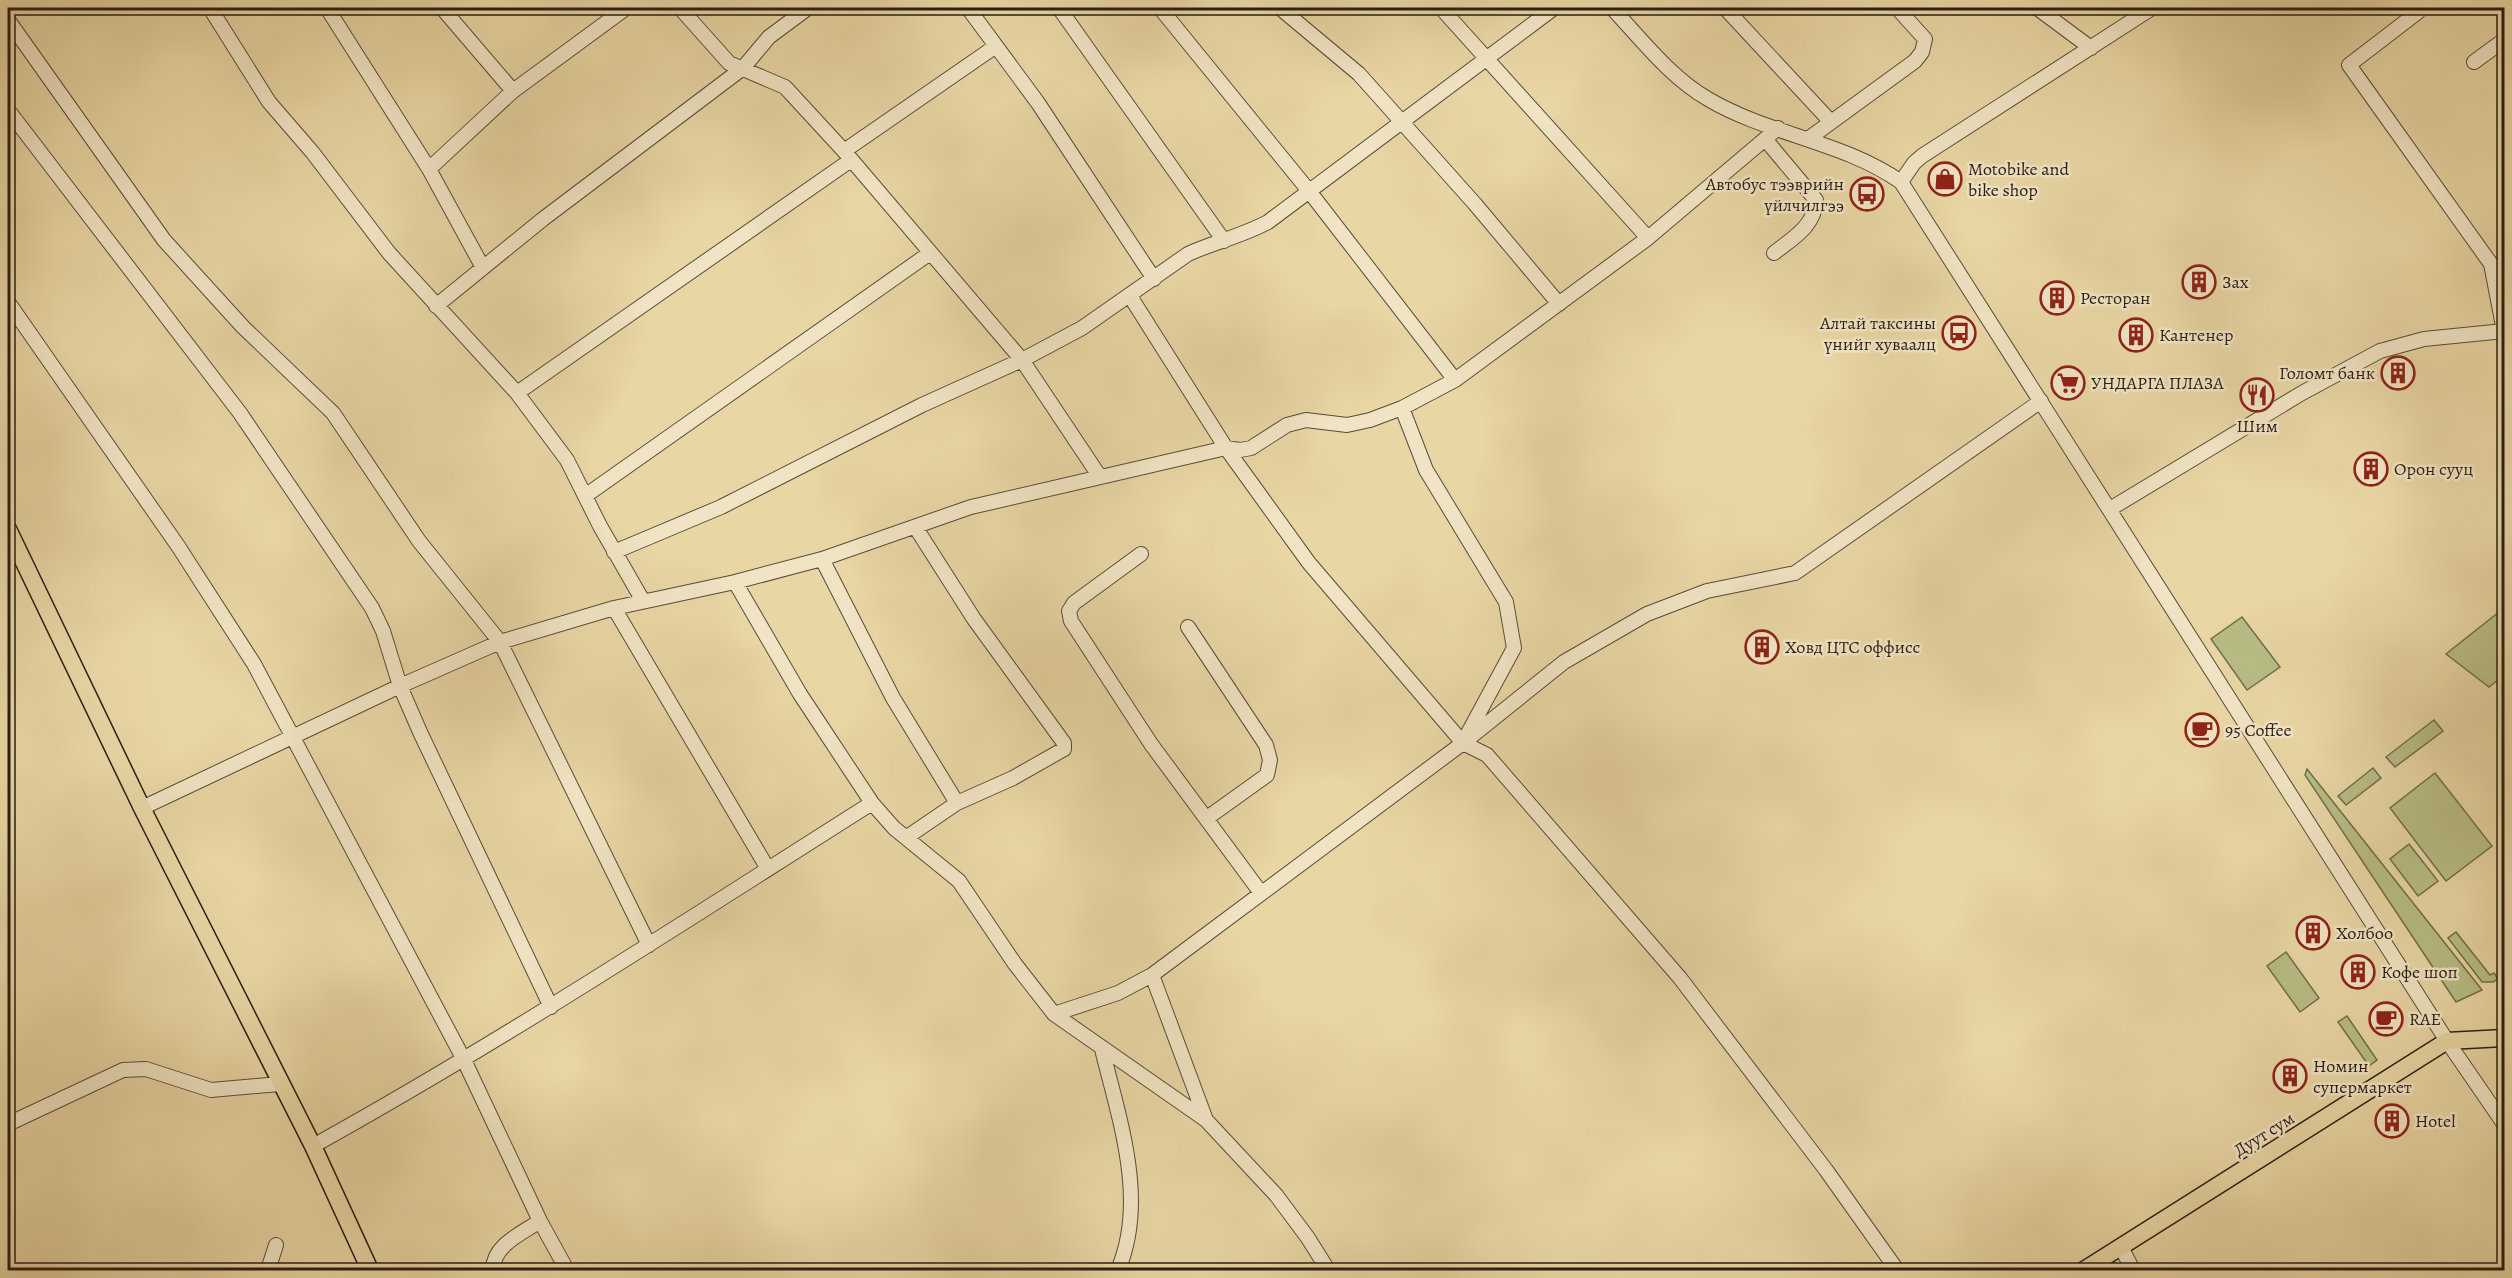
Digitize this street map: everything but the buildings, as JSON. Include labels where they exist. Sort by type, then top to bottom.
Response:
[{"type":"main road","points":[[8,529],[142,808],[313,1146],[370,1270]]},
{"type":"main road","name":"Дуут сум","points":[[2084,1270],[2447,1041],[2505,1038]]},
{"type":"street","points":[[210,8],[269,102],[313,153],[389,253],[517,393],[567,460],[614,552],[643,601]]},
{"type":"street","points":[[327,8],[429,169],[482,266]]},
{"type":"street","points":[[442,8],[513,91]]},
{"type":"street","points":[[429,169],[513,91],[626,8]]},
{"type":"street","points":[[680,8],[729,63],[785,87],[848,156],[1022,360],[1100,477]]},
{"type":"street","points":[[436,306],[482,266],[743,68],[769,38],[808,8]]},
{"type":"street","points":[[968,8],[1038,103],[1154,279]]},
{"type":"street","points":[[1059,8],[1224,241]]},
{"type":"street","points":[[1160,8],[1309,190],[1455,380]]},
{"type":"street","points":[[1280,8],[1359,74],[1475,204],[1559,304]]},
{"type":"street","points":[[1441,8],[1648,238]]},
{"type":"street","points":[[614,552],[721,507],[922,405],[1022,360],[1082,328],[1188,255],[1268,222],[1399,121],[1554,8]]},
{"type":"street","points":[[1612,8],[1675,74],[1696,92],[1722,106],[1864,159],[1901,182],[2447,1041],[2505,1124]]},
{"type":"street","points":[[1725,8],[1831,122]]},
{"type":"street","points":[[1808,139],[1915,61],[1922,52],[1925,39],[1896,8]]},
{"type":"street","points":[[2037,8],[2091,48]]},
{"type":"street","points":[[1901,182],[1914,163],[1922,156],[2152,8]]},
{"type":"street","points":[[2110,509],[2302,393],[2380,351],[2424,339],[2504,331],[2491,264],[2349,65],[2418,12],[2415,8]]},
{"type":"street","points":[[8,20],[164,240],[243,327],[333,412],[419,541],[500,642],[649,945]]},
{"type":"street","points":[[2474,62],[2505,40]]},
{"type":"street","points":[[517,393],[848,156],[996,46]]},
{"type":"street","points":[[8,110],[240,413],[372,608],[383,631],[400,686],[551,1007]]},
{"type":"street","points":[[142,808],[400,686],[500,642],[614,608],[735,582],[822,559],[971,507],[1226,448],[1240,450],[1251,448],[1287,425],[1306,420],[1347,425],[1402,408],[1455,380],[1648,238],[1778,128]]},
{"type":"street","points":[[1765,139],[1816,200],[1816,214],[1804,230],[1774,253]]},
{"type":"street","points":[[585,495],[930,253]]},
{"type":"street","points":[[1130,296],[1226,448],[1309,563],[1463,742],[1487,755],[1680,978],[1826,1170],[1897,1270]]},
{"type":"street","points":[[8,302],[185,556],[255,663],[464,1060],[540,1221],[567,1270]]},
{"type":"street","points":[[1054,1014],[1118,993],[1152,975],[1463,742],[1564,662],[1647,614],[1707,591],[1795,573],[2042,401]]},
{"type":"street","points":[[1402,408],[1426,471],[1506,602],[1514,648],[1463,742]]},
{"type":"street","points":[[907,837],[957,804],[1013,778],[1064,749],[1064,743],[974,619],[916,528]]},
{"type":"street","points":[[1141,554],[1074,603],[1069,611],[1071,621],[1151,744],[1208,818],[1261,893]]},
{"type":"street","points":[[822,559],[893,698],[957,804]]},
{"type":"street","points":[[735,582],[800,694],[872,803],[907,837],[959,881],[1015,963],[1054,1014],[1206,1120],[1276,1195],[1328,1270]]},
{"type":"street","points":[[614,608],[768,869]]},
{"type":"street","points":[[1188,627],[1250,718],[1266,745],[1270,760],[1267,774],[1208,818]]},
{"type":"street","points":[[313,1146],[464,1060],[551,1007],[872,803]]},
{"type":"street","points":[[1152,975],[1206,1120]]},
{"type":"street","points":[[1102,1049],[1129,1161],[1129,1225],[1119,1270]]},
{"type":"street","points":[[8,1124],[123,1070],[146,1069],[211,1090],[280,1084]]},
{"type":"street","points":[[493,1270],[496,1253],[503,1245],[540,1221]]},
{"type":"street","points":[[268,1270],[276,1245]]},
{"type":"street","points":[[2121,1247],[2133,1270]]},
{"type":"green space","points":[[2504,608],[2504,675],[2489,687],[2446,654]]},
{"type":"green space","points":[[2242,617],[2280,667],[2247,690],[2211,639]]},
{"type":"green space","points":[[2434,720],[2443,731],[2395,767],[2386,757]]},
{"type":"green space","points":[[2373,768],[2381,778],[2346,805],[2338,796]]},
{"type":"green space","points":[[2307,769],[2482,990],[2456,1002],[2305,775]]},
{"type":"green space","points":[[2435,773],[2492,846],[2446,881],[2390,808]]},
{"type":"green space","points":[[2409,844],[2438,881],[2418,896],[2390,859]]},
{"type":"green space","points":[[2456,932],[2490,975],[2494,973],[2498,979],[2493,982],[2482,982],[2448,938]]},
{"type":"green space","points":[[2286,952],[2319,998],[2300,1012],[2267,966]]},
{"type":"green space","points":[[2347,1016],[2377,1060],[2369,1066],[2338,1022]]},
{"type":"place","name":"Motobike and bike shop","points":[[1945,179]]},
{"type":"place","name":"Автобус тээврийн үйлчилгээ","points":[[1867,194]]},
{"type":"place","name":"Зах","points":[[2199,282]]},
{"type":"place","name":"Ресторан","points":[[2057,298]]},
{"type":"place","name":"Алтай таксины үнийг хуваалц","points":[[1959,333]]},
{"type":"place","name":"Кантенер","points":[[2136,335]]},
{"type":"place","name":"Голомт банк","points":[[2398,373]]},
{"type":"place","name":"УНДАРГА ПЛАЗА","points":[[2068,383]]},
{"type":"place","name":"Шим","points":[[2257,395]]},
{"type":"place","name":"Орон сууц","points":[[2371,469]]},
{"type":"place","name":"Ховд ЦТС оффисс","points":[[1762,647]]},
{"type":"place","name":"95 Coffee","points":[[2202,730]]},
{"type":"place","name":"Холбоо","points":[[2313,933]]},
{"type":"place","name":"Кофе шоп","points":[[2358,972]]},
{"type":"place","name":"RAE","points":[[2386,1019]]},
{"type":"place","name":"Номин супермаркет","points":[[2290,1076]]},
{"type":"place","name":"Hotel","points":[[2392,1121]]}]
